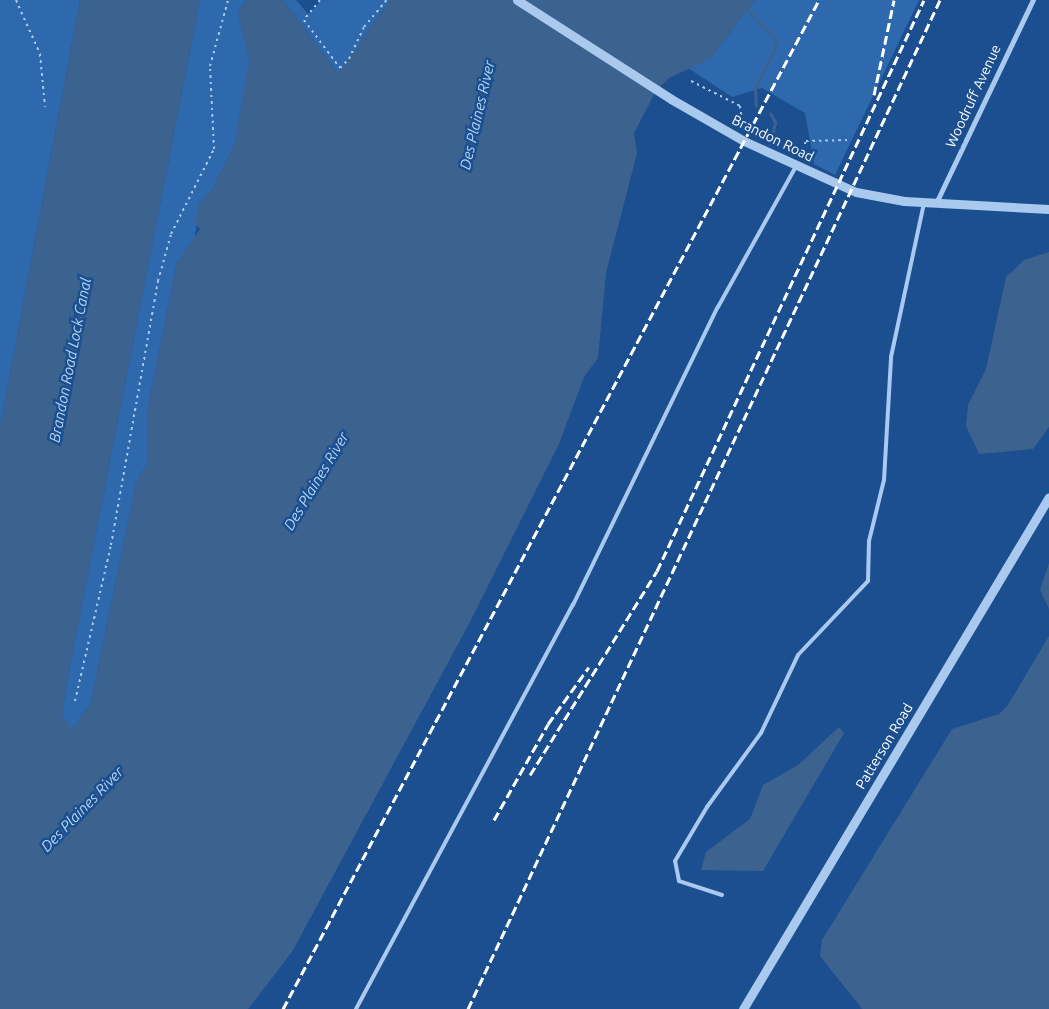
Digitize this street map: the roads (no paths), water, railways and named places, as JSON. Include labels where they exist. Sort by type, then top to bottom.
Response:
[{"type":"street","name":"Brandon Road","points":[[517,0],[671,100],[744,141],[856,192],[924,203],[1049,209]]},
{"type":"street","name":"Woodruff Avenue","points":[[936,203],[1033,0]]},
{"type":"street","name":"Patterson Road","points":[[743,1009],[1049,497]]},
{"type":"lane","points":[[356,1009],[573,605],[718,307],[796,166]]},
{"type":"lane","points":[[722,895],[679,881],[675,861],[707,806],[761,733],[798,655],[868,581],[869,541],[884,480],[890,358],[924,203]]},
{"type":"water","points":[[80,0],[200,0],[68,676],[62,714],[72,730],[91,702],[136,483],[147,464],[147,412],[177,262],[200,229],[195,223],[200,203],[212,190],[235,143],[249,60],[238,13],[246,0],[283,0],[338,73],[390,0],[755,0],[710,59],[669,78],[656,91],[634,133],[637,153],[606,273],[598,358],[584,377],[559,444],[471,620],[292,952],[248,1009],[0,1009],[0,427]]},
{"type":"water","points":[[1049,252],[1049,427],[1033,449],[979,454],[966,426],[968,405],[986,369],[1006,277],[1024,260]]},
{"type":"water","points":[[1049,563],[1049,609],[1040,590]]},
{"type":"water","points":[[1049,636],[1049,1009],[862,1009],[820,956],[822,940],[952,729],[999,714],[1008,705]]},
{"type":"water","points":[[839,727],[844,733],[763,871],[701,870],[706,852],[750,819],[763,785],[798,765]]},
{"type":"waterway","points":[[749,11],[776,39],[774,51],[755,88],[756,105]]},
{"type":"waterway","points":[[770,113],[775,122],[770,144]]},
{"type":"railway","points":[[283,1009],[819,0]]},
{"type":"railway","points":[[874,95],[894,0]]},
{"type":"railway","points":[[530,775],[657,571],[924,0]]},
{"type":"railway","points":[[468,1009],[940,0]]},
{"type":"railway","points":[[494,820],[548,724],[589,667]]},
{"type":"water label","name":"Des Plaines River","points":[[477,115]]},
{"type":"water label","name":"Brandon Road Lock Canal","points":[[70,360]]},
{"type":"water label","name":"Des Plaines River","points":[[316,481]]},
{"type":"water label","name":"Des Plaines River","points":[[82,809]]}]
